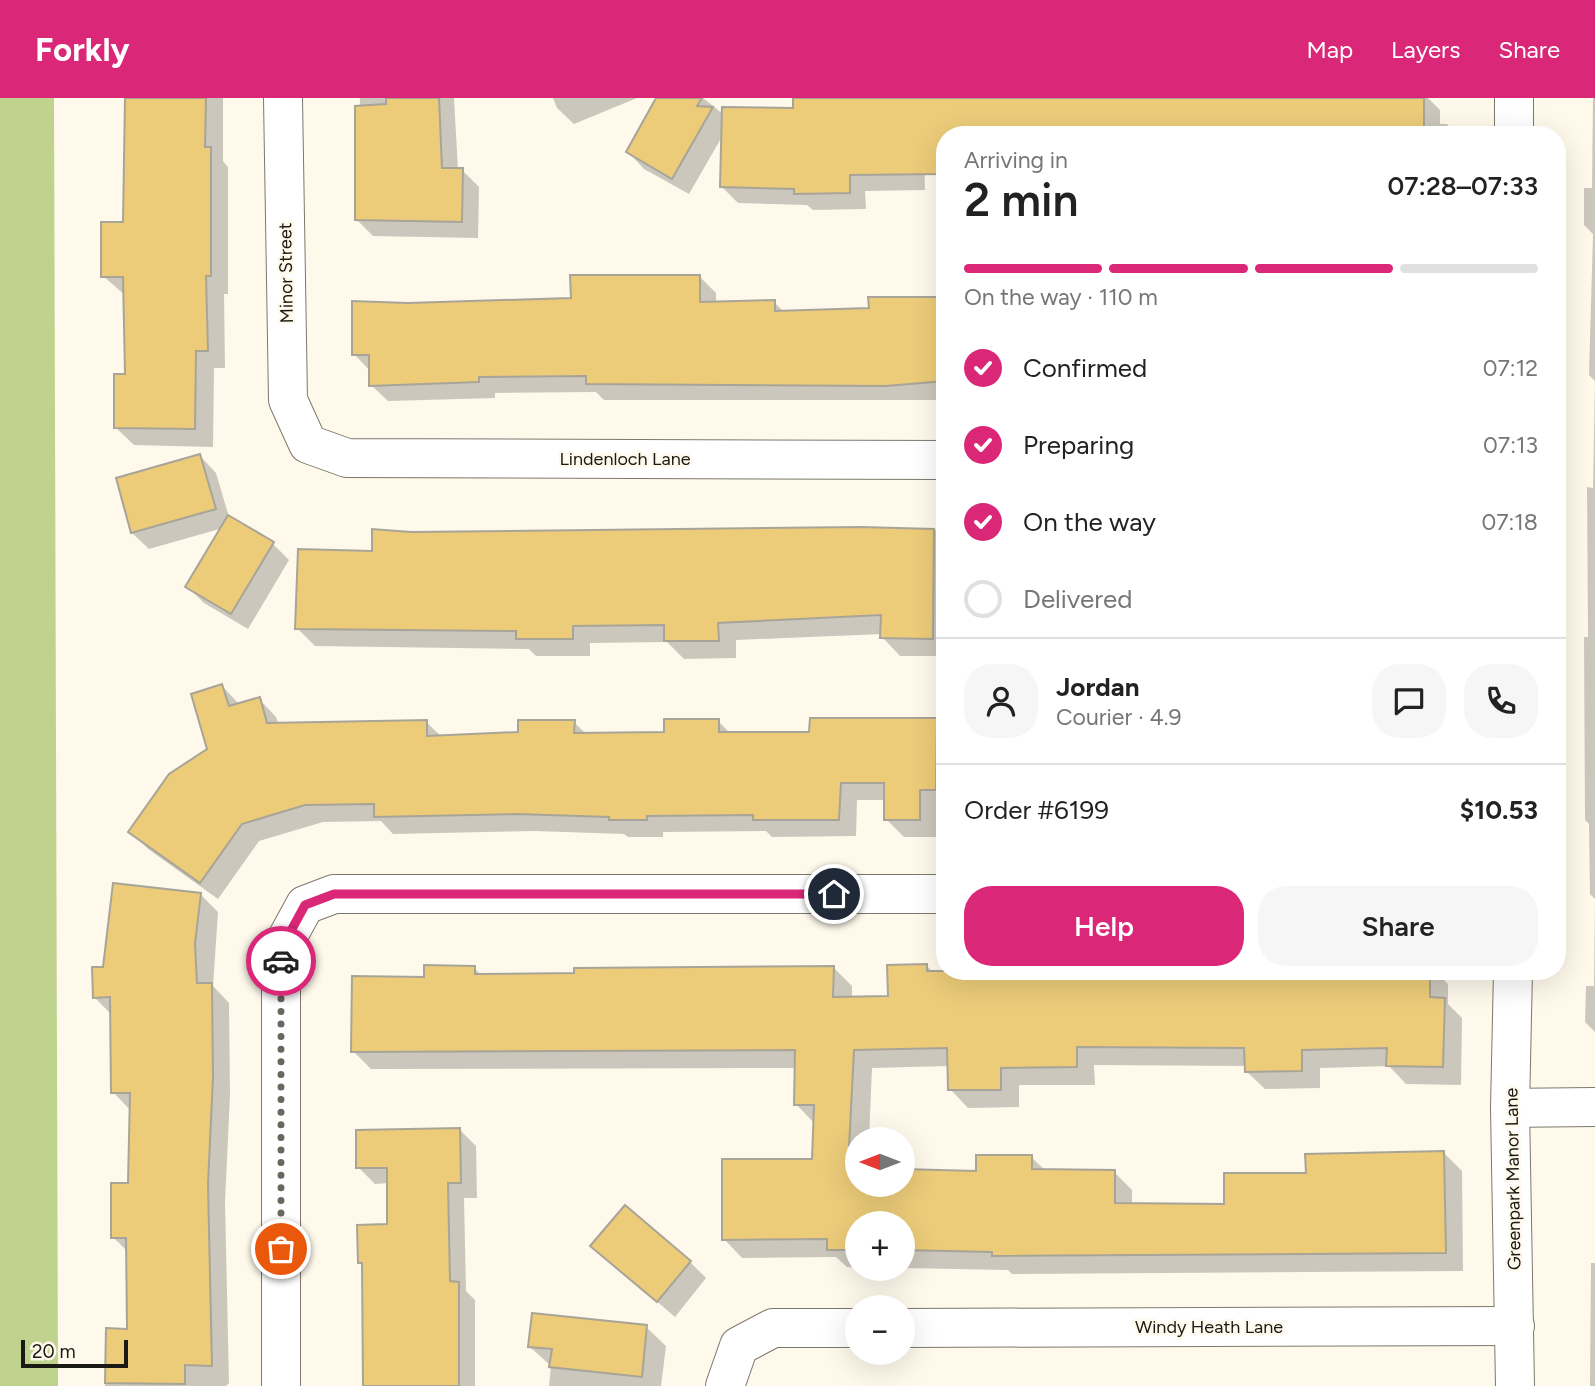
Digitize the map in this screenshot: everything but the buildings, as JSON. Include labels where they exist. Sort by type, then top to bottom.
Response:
[{"type":"street","name":"Minor Street","points":[[283,98],[288,400],[308,444]]},
{"type":"street","points":[[1514,98],[1514,126]]},
{"type":"street","name":"Lindenloch Lane","points":[[308,444],[346,458],[936,460]]},
{"type":"street","points":[[281,1386],[281,949],[305,905],[334,894],[936,894]]},
{"type":"street","name":"Greenpark Manor Lane","points":[[1513,980],[1510,1108],[1515,1386]]},
{"type":"street","points":[[1510,1108],[1595,1107]]},
{"type":"street","name":"Windy Heath Lane","points":[[915,1328],[1515,1326]]},
{"type":"street","points":[[725,1386],[739,1346],[773,1328],[845,1328]]},
{"type":"green space","points":[[0,98],[54,98],[58,1386],[0,1386]]},
{"type":"way so far","points":[[281,961],[281,1249]]},
{"type":"route","points":[[281,961],[281,949],[305,905],[334,894],[834,894]]}]
